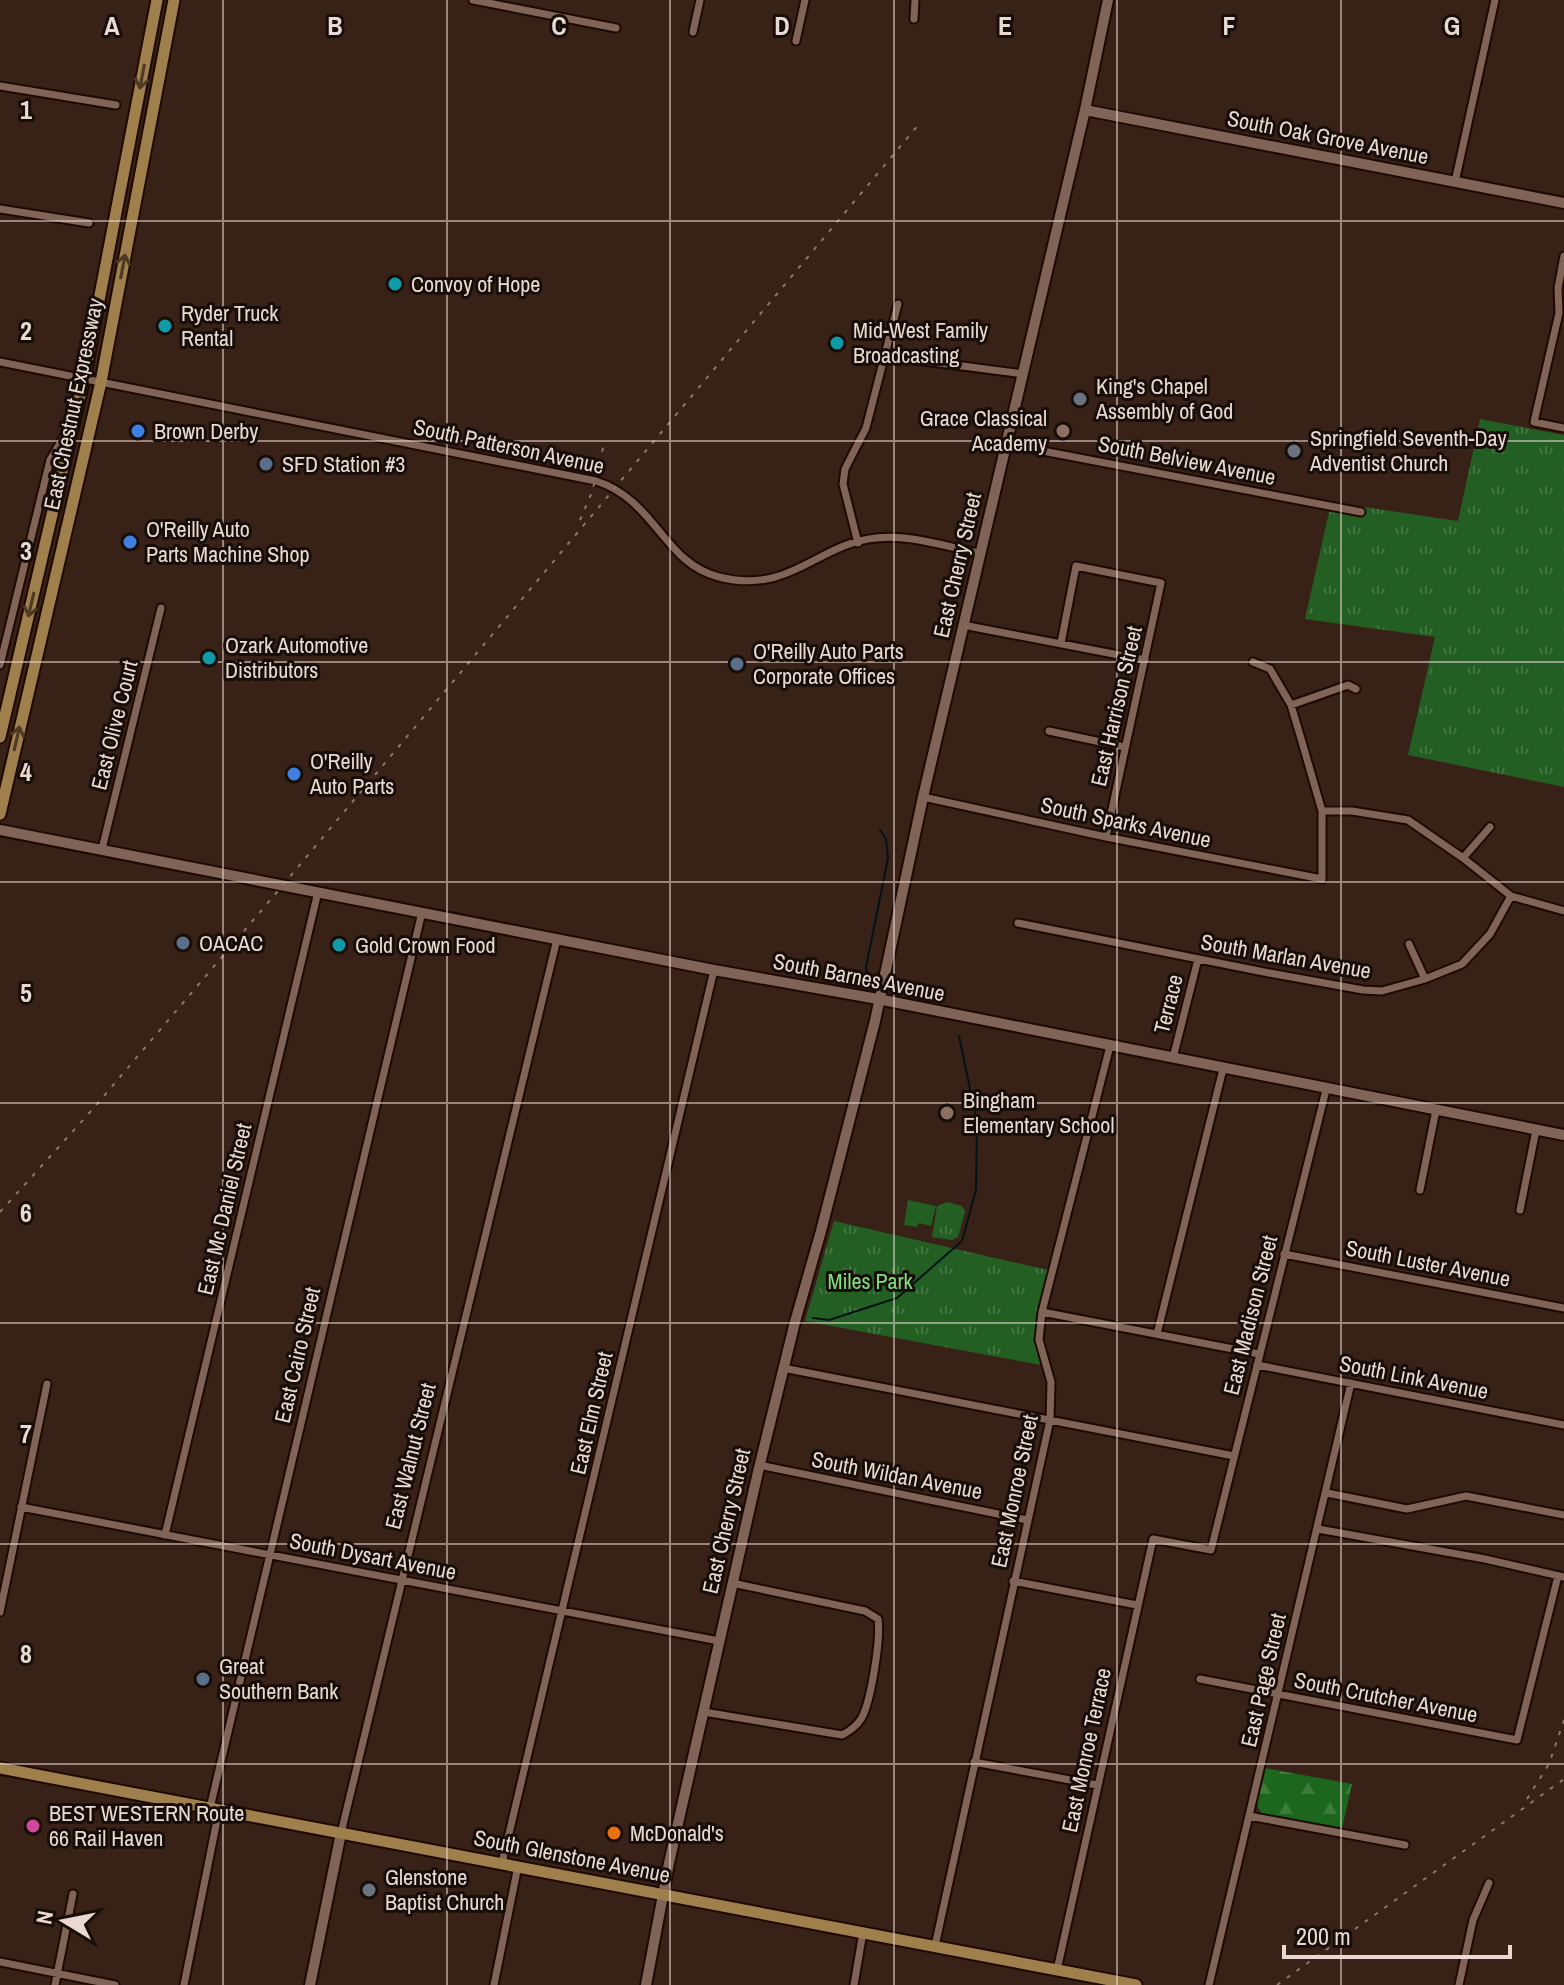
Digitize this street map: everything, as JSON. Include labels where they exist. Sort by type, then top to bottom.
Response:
[{"type":"main road","name":"East Chestnut Expressway","points":[[0,737],[84,378],[157,0]]},
{"type":"main road","name":"East Chestnut Expressway","points":[[0,814],[101,382],[174,0]]},
{"type":"main road","name":"South Glenstone Avenue","points":[[0,1768],[1136,1985]]},
{"type":"street","points":[[473,0],[616,28]]},
{"type":"street","points":[[693,32],[700,0]]},
{"type":"street","points":[[796,41],[805,0]]},
{"type":"street","points":[[914,19],[915,0]]},
{"type":"street","name":"East Cherry Street","points":[[646,1985],[663,1894],[759,1465],[861,1070],[860,1054],[868,1021],[878,999],[1108,0]]},
{"type":"street","points":[[1455,182],[1493,0]]},
{"type":"street","points":[[0,86],[116,105]]},
{"type":"street","name":"South Oak Grove Avenue","points":[[1085,110],[1564,203]]},
{"type":"street","points":[[0,209],[89,223]]},
{"type":"street","points":[[1564,256],[1558,288],[1559,313],[1534,422],[1564,428]]},
{"type":"street","points":[[858,543],[843,484],[845,469],[866,428],[898,304]]},
{"type":"street","points":[[886,356],[1023,374]]},
{"type":"street","name":"South Patterson Avenue","points":[[0,362],[535,468],[615,487],[650,517],[676,552],[695,568],[717,576],[740,580],[770,579],[800,570],[875,538],[896,538],[980,553]]},
{"type":"street","points":[[0,665],[50,460],[74,420]]},
{"type":"street","name":"South Belview Avenue","points":[[1006,444],[1361,512]]},
{"type":"street","name":"East Harrison Street","points":[[1061,643],[1076,566],[1161,583],[1106,837]]},
{"type":"street","name":"East Olive Court","points":[[102,849],[161,608]]},
{"type":"street","points":[[963,625],[1145,660]]},
{"type":"street","points":[[1253,662],[1270,669],[1291,705],[1322,811],[1352,811],[1408,820],[1511,896],[1564,911]]},
{"type":"street","points":[[1291,705],[1348,685],[1356,689]]},
{"type":"street","points":[[1049,731],[1124,747]]},
{"type":"street","name":"South Sparks Avenue","points":[[923,797],[1322,879],[1322,811]]},
{"type":"street","points":[[1463,858],[1490,827]]},
{"type":"street","name":"South Barnes Avenue","points":[[0,830],[1564,1135]]},
{"type":"street","name":"East Mc Daniel Street","points":[[165,1535],[318,892]]},
{"type":"street","name":"South Marlan Avenue","points":[[1018,923],[1363,990],[1382,991],[1462,964],[1490,934],[1511,896]]},
{"type":"street","name":"East Cairo Street","points":[[184,1985],[214,1809],[268,1554],[422,912]]},
{"type":"street","name":"East Walnut Street","points":[[310,1985],[341,1833],[557,939]]},
{"type":"street","points":[[1409,944],[1425,979]]},
{"type":"street","name":"Terrace","points":[[1173,1058],[1198,959]]},
{"type":"street","name":"East Elm Street","points":[[502,1863],[714,970]]},
{"type":"street","name":"East Monroe Street","points":[[935,1946],[1050,1420],[1051,1382],[1039,1340],[1042,1312],[1110,1046]]},
{"type":"street","points":[[1157,1334],[1223,1069]]},
{"type":"street","name":"East Madison Street","points":[[1153,1539],[1211,1550],[1326,1090]]},
{"type":"street","points":[[1420,1190],[1436,1110]]},
{"type":"street","points":[[1520,1210],[1536,1130]]},
{"type":"street","name":"South Luster Avenue","points":[[1284,1254],[1564,1308]]},
{"type":"street","points":[[1042,1312],[1259,1354]]},
{"type":"street","name":"South Link Avenue","points":[[1257,1365],[1564,1425]]},
{"type":"street","points":[[783,1368],[1234,1456]]},
{"type":"street","name":"East Page Street","points":[[1209,1985],[1351,1383]]},
{"type":"street","points":[[0,1612],[47,1384]]},
{"type":"street","name":"South Wildan Avenue","points":[[759,1465],[1027,1520]]},
{"type":"street","points":[[1327,1493],[1407,1509],[1466,1496],[1564,1515]]},
{"type":"street","name":"South Dysart Avenue","points":[[21,1507],[719,1641]]},
{"type":"street","points":[[1318,1529],[1561,1576]]},
{"type":"street","name":"East Monroe Terrace","points":[[1057,1970],[1153,1539]]},
{"type":"street","name":"South Crutcher Avenue","points":[[1200,1679],[1517,1740],[1561,1576]]},
{"type":"street","points":[[1013,1581],[1137,1605]]},
{"type":"street","points":[[704,1712],[842,1735],[856,1727],[864,1716],[880,1635],[878,1619],[865,1611],[732,1583]]},
{"type":"street","points":[[974,1762],[1097,1785]]},
{"type":"street","points":[[1249,1816],[1405,1845]]},
{"type":"street","points":[[494,1985],[518,1866]]},
{"type":"street","points":[[1459,1985],[1473,1920],[1489,1883]]},
{"type":"street","points":[[55,1985],[73,1894]]},
{"type":"street","points":[[854,1985],[863,1932]]},
{"type":"street","points":[[0,1962],[115,1985]]},
{"type":"green space","points":[[1480,419],[1564,435],[1564,787],[1408,755],[1435,637],[1305,619],[1329,512],[1350,505],[1458,521]]},
{"type":"green space","points":[[908,1200],[936,1206],[931,1226],[919,1223],[917,1227],[904,1225]]},
{"type":"green space","points":[[947,1202],[962,1206],[965,1212],[958,1237],[952,1240],[932,1237],[937,1206]]},
{"type":"green space","name":"Miles Park","points":[[834,1221],[1048,1270],[1038,1316],[1041,1365],[805,1321]]},
{"type":"green space","points":[[1265,1768],[1352,1784],[1342,1828],[1261,1813],[1257,1805]]},
{"type":"waterway","points":[[867,976],[866,967],[888,858],[886,839],[880,830]]},
{"type":"waterway","points":[[813,1318],[829,1320],[897,1298],[962,1241],[976,1190],[977,1122],[959,1036]]},
{"type":"railway","points":[[0,1212],[92,1110],[283,885],[919,124]]},
{"type":"railway","points":[[580,520],[592,492],[604,444]]},
{"type":"railway","points":[[1527,1799],[1549,1764],[1564,1720]]},
{"type":"railway","points":[[1277,1985],[1564,1779]]},
{"type":"place","name":"Convoy of Hope","points":[[395,284]]},
{"type":"place","name":"Ryder Truck Rental","points":[[165,326]]},
{"type":"place","name":"Mid-West Family Broadcasting","points":[[837,343]]},
{"type":"place","name":"King's Chapel Assembly of God","points":[[1080,399]]},
{"type":"place","name":"Brown Derby","points":[[138,431]]},
{"type":"place","name":"Grace Classical Academy","points":[[1063,431]]},
{"type":"place","name":"Springfield Seventh-Day Adventist Church","points":[[1294,451]]},
{"type":"place","name":"SFD Station #3","points":[[266,464]]},
{"type":"place","name":"O'Reilly Auto Parts Machine Shop","points":[[130,542]]},
{"type":"place","name":"Ozark Automotive Distributors","points":[[209,658]]},
{"type":"place","name":"O'Reilly Auto Parts Corporate Offices","points":[[737,664]]},
{"type":"place","name":"O'Reilly Auto Parts","points":[[294,774]]},
{"type":"place","name":"OACAC","points":[[183,943]]},
{"type":"place","name":"Gold Crown Food","points":[[339,945]]},
{"type":"place","name":"Bingham Elementary School","points":[[947,1113]]},
{"type":"place","name":"Great Southern Bank","points":[[203,1679]]},
{"type":"place","name":"BEST WESTERN Route 66 Rail Haven","points":[[33,1826]]},
{"type":"place","name":"McDonald's","points":[[614,1833]]},
{"type":"place","name":"Glenstone Baptist Church","points":[[369,1890]]}]
